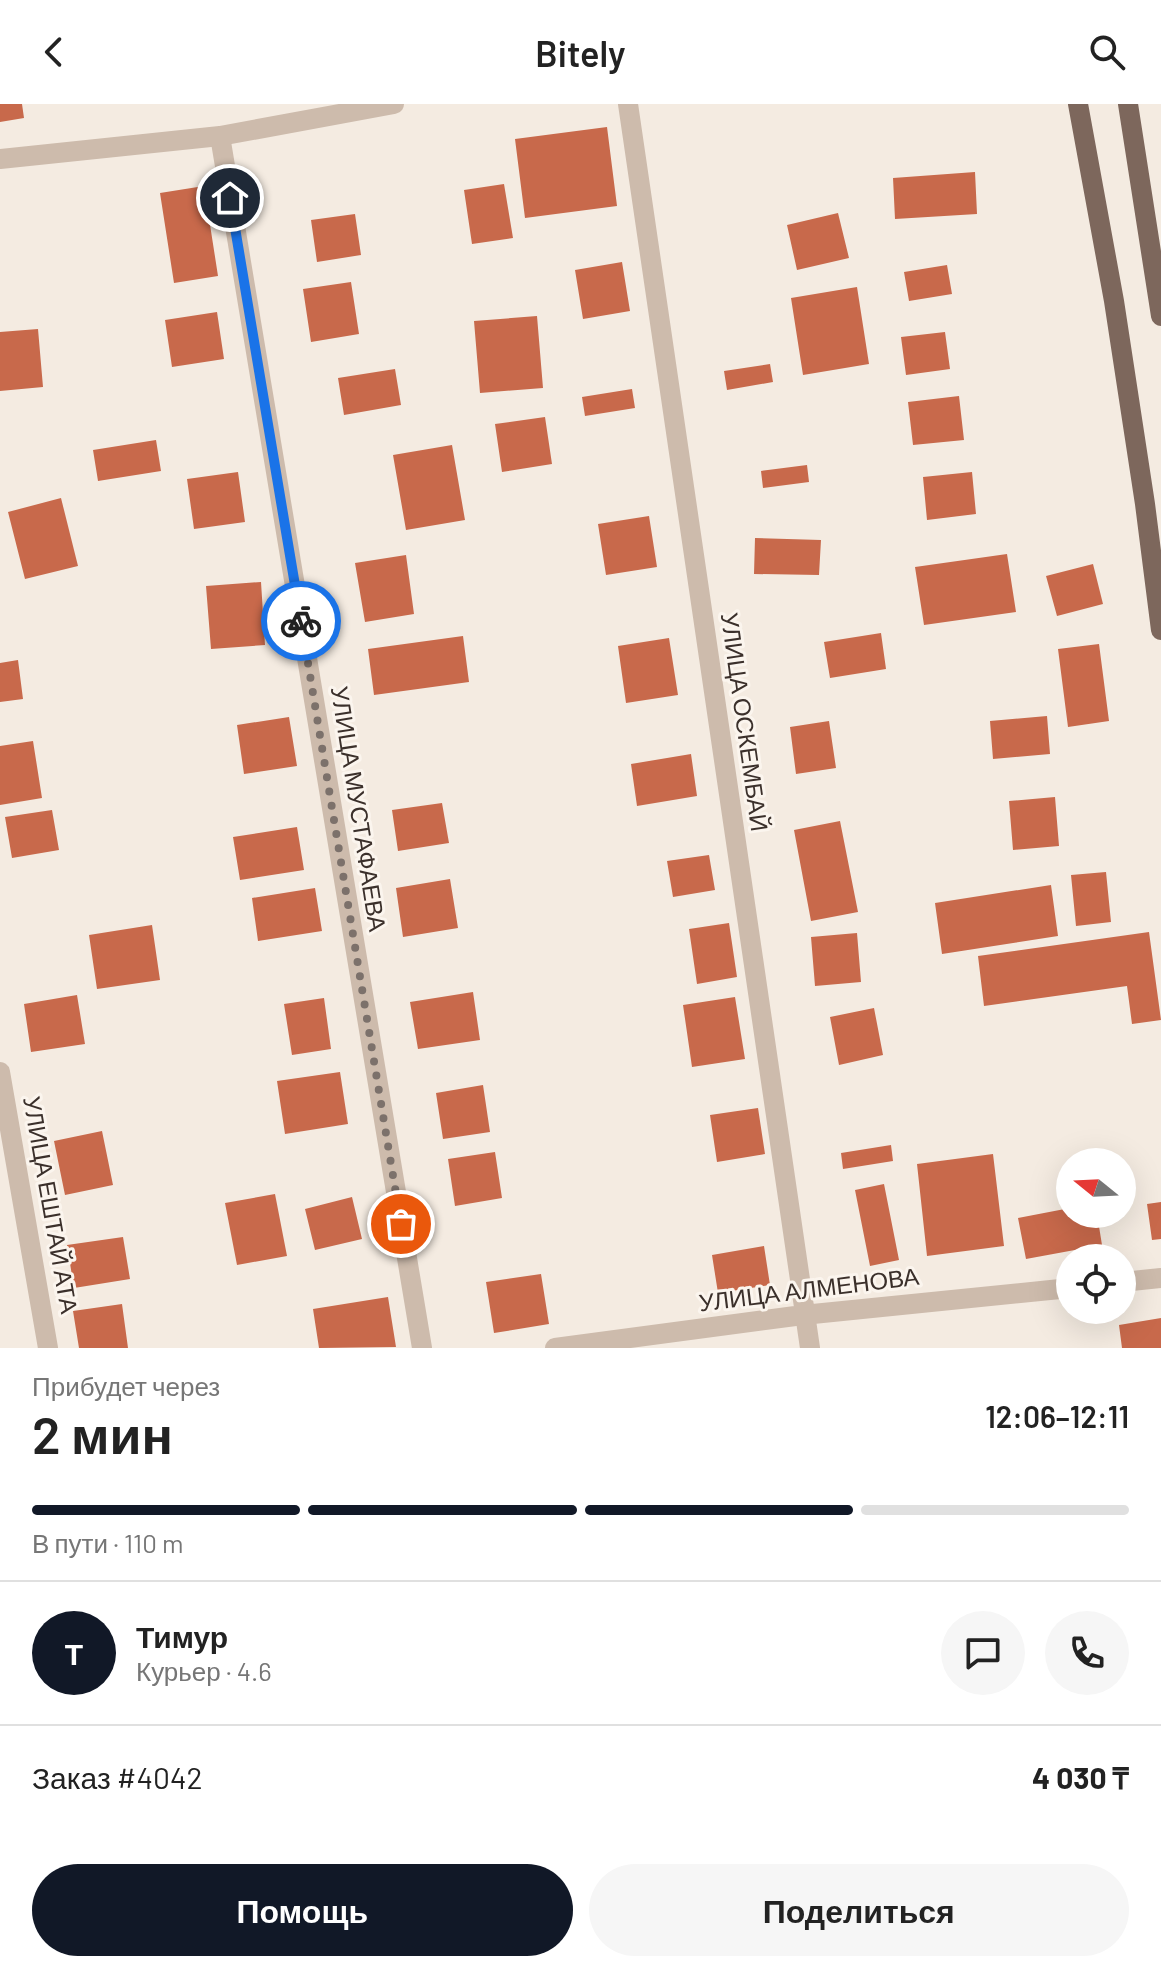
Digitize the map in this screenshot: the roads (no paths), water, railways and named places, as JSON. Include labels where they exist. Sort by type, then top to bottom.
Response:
[{"type":"main road","points":[[1078,104],[1114,301],[1161,630]]},
{"type":"main road","points":[[1128,104],[1158,276],[1161,316]]},
{"type":"street","points":[[0,159],[220,136],[394,104]]},
{"type":"street","name":"УЛИЦА ОСКЕМБАЙ","points":[[628,104],[810,1348]]},
{"type":"street","name":"УЛИЦА МУСТАФАЕВА","points":[[220,136],[422,1348]]},
{"type":"street","name":"УЛИЦА ЕШТАЙ АТА","points":[[0,1072],[48,1348]]},
{"type":"street","points":[[1136,1281],[1161,1278]]},
{"type":"street","name":"УЛИЦА АЛМЕНОВА","points":[[555,1348],[803,1315],[1056,1289]]}]
